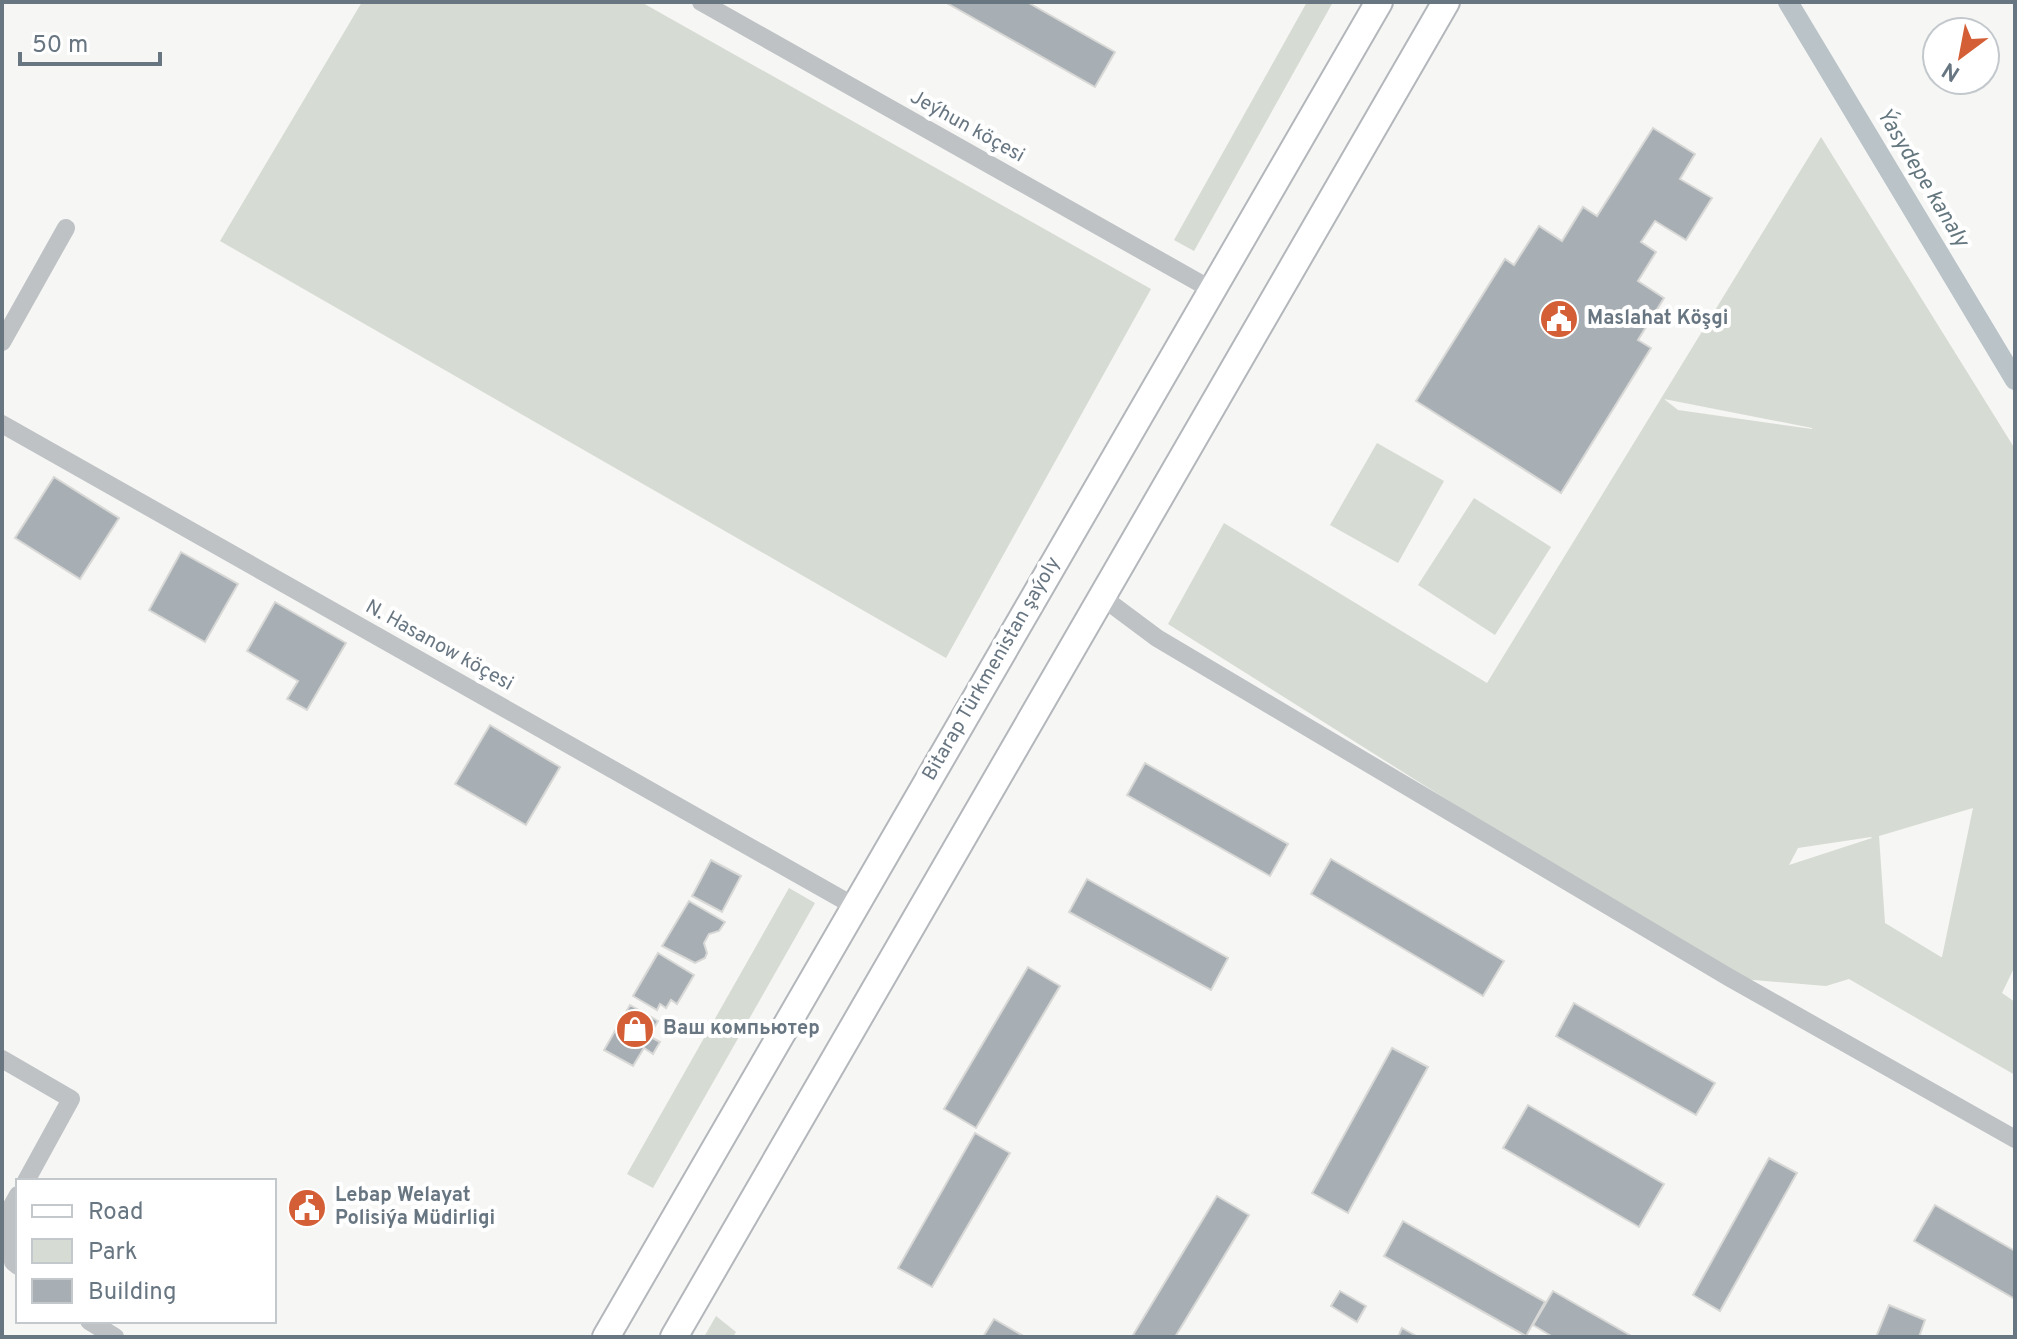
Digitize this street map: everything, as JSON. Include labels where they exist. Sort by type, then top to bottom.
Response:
[{"type":"main road","name":"Bitarap Türkmenistan şaýoly","points":[[606,1337],[1379,2]]},
{"type":"main road","points":[[674,1337],[1446,2]]},
{"type":"street","name":"Jeýhun köçesi","points":[[701,2],[1212,290]]},
{"type":"street","points":[[2,342],[66,228]]},
{"type":"street","name":"N. Hasanow köçesi","points":[[2,424],[854,906]]},
{"type":"street","points":[[1102,597],[1157,638],[1730,978],[2015,1139]]},
{"type":"street","points":[[2,1059],[71,1099],[27,1179]]},
{"type":"street","points":[[16,1199],[9,1211],[13,1262],[16,1264]]},
{"type":"street","points":[[92,1323],[115,1337]]},
{"type":"green space","points":[[362,2],[641,2],[1151,289],[946,658],[220,241]]},
{"type":"green space","points":[[1307,2],[1333,2],[1194,251],[1174,240]]},
{"type":"green space","points":[[1821,137],[2015,449],[2015,966],[2002,993],[2015,1002],[2015,1075],[1849,979],[1826,986],[1730,978],[1168,624],[1224,523],[1487,683]],"holes":[[[1664,399],[1812,428],[1812,429],[1678,410]],[[1973,808],[1942,957],[1885,923],[1879,836]],[[1871,837],[1872,838],[1789,865],[1798,848]]]},
{"type":"green space","points":[[1377,443],[1444,481],[1398,563],[1330,525]]},
{"type":"green space","points":[[1474,498],[1551,547],[1495,635],[1418,585]]},
{"type":"green space","points":[[789,888],[815,903],[653,1188],[627,1174]]},
{"type":"green space","points":[[716,1316],[736,1332],[733,1337],[704,1337]]},
{"type":"building","points":[[945,2],[1027,2],[1115,52],[1095,87]]},
{"type":"building","name":"Maslahat Köşgi","points":[[1653,128],[1695,154],[1680,179],[1712,198],[1686,240],[1655,221],[1641,242],[1656,252],[1638,281],[1664,298],[1638,340],[1651,348],[1561,493],[1416,401],[1505,259],[1514,265],[1539,226],[1562,241],[1583,207],[1597,216]]},
{"type":"building","points":[[54,477],[119,518],[80,579],[15,538]]},
{"type":"building","points":[[181,552],[238,584],[205,642],[149,610]]},
{"type":"building","points":[[275,602],[346,643],[307,710],[287,699],[298,681],[247,651]]},
{"type":"building","points":[[490,725],[560,767],[526,825],[455,784]]},
{"type":"building","points":[[1145,763],[1288,844],[1270,876],[1127,795]]},
{"type":"building","points":[[1331,859],[1504,961],[1483,996],[1311,894]]},
{"type":"building","points":[[711,860],[741,876],[722,912],[692,896]]},
{"type":"building","points":[[1087,879],[1228,958],[1211,990],[1069,912]]},
{"type":"building","points":[[689,901],[725,922],[719,931],[709,934],[704,943],[705,958],[695,963],[662,946]]},
{"type":"building","points":[[658,953],[694,975],[677,1004],[671,1000],[666,1008],[660,1004],[657,1010],[633,996]]},
{"type":"building","points":[[1028,967],[1060,986],[976,1128],[944,1109]]},
{"type":"building","points":[[1574,1003],[1715,1083],[1696,1115],[1556,1036]]},
{"type":"building","name":"Ваш компьютер","points":[[630,1005],[658,1021],[649,1036],[660,1042],[653,1054],[644,1048],[633,1066],[604,1050]]},
{"type":"building","points":[[1392,1048],[1428,1067],[1348,1213],[1312,1193]]},
{"type":"building","points":[[1528,1105],[1664,1184],[1639,1227],[1503,1148]]},
{"type":"building","points":[[975,1133],[1010,1153],[932,1287],[898,1268]]},
{"type":"building","points":[[1769,1158],[1797,1173],[1720,1311],[1693,1295]]},
{"type":"building","points":[[1217,1196],[1249,1215],[1175,1337],[1133,1335]]},
{"type":"building","points":[[1935,1205],[2015,1251],[2015,1299],[1914,1241]]},
{"type":"building","points":[[1403,1221],[1545,1302],[1526,1336],[1384,1256]]},
{"type":"building","points":[[1340,1291],[1366,1306],[1357,1322],[1331,1306]]},
{"type":"building","points":[[1553,1291],[1633,1337],[1553,1337],[1533,1325]]},
{"type":"building","points":[[1889,1305],[1925,1320],[1919,1337],[1876,1337]]},
{"type":"building","points":[[994,1319],[1025,1337],[983,1337]]},
{"type":"building","points":[[1402,1328],[1418,1337],[1398,1337]]},
{"type":"waterway","name":"Ýasydepe kanaly","points":[[1788,2],[2015,380]]},
{"type":"place","name":"Maslahat Köşgi","points":[[1559,319]]},
{"type":"place","name":"Ваш компьютер","points":[[635,1029]]},
{"type":"place","name":"Lebap Welayat Polisiýa Müdirligi","points":[[307,1208]]}]
